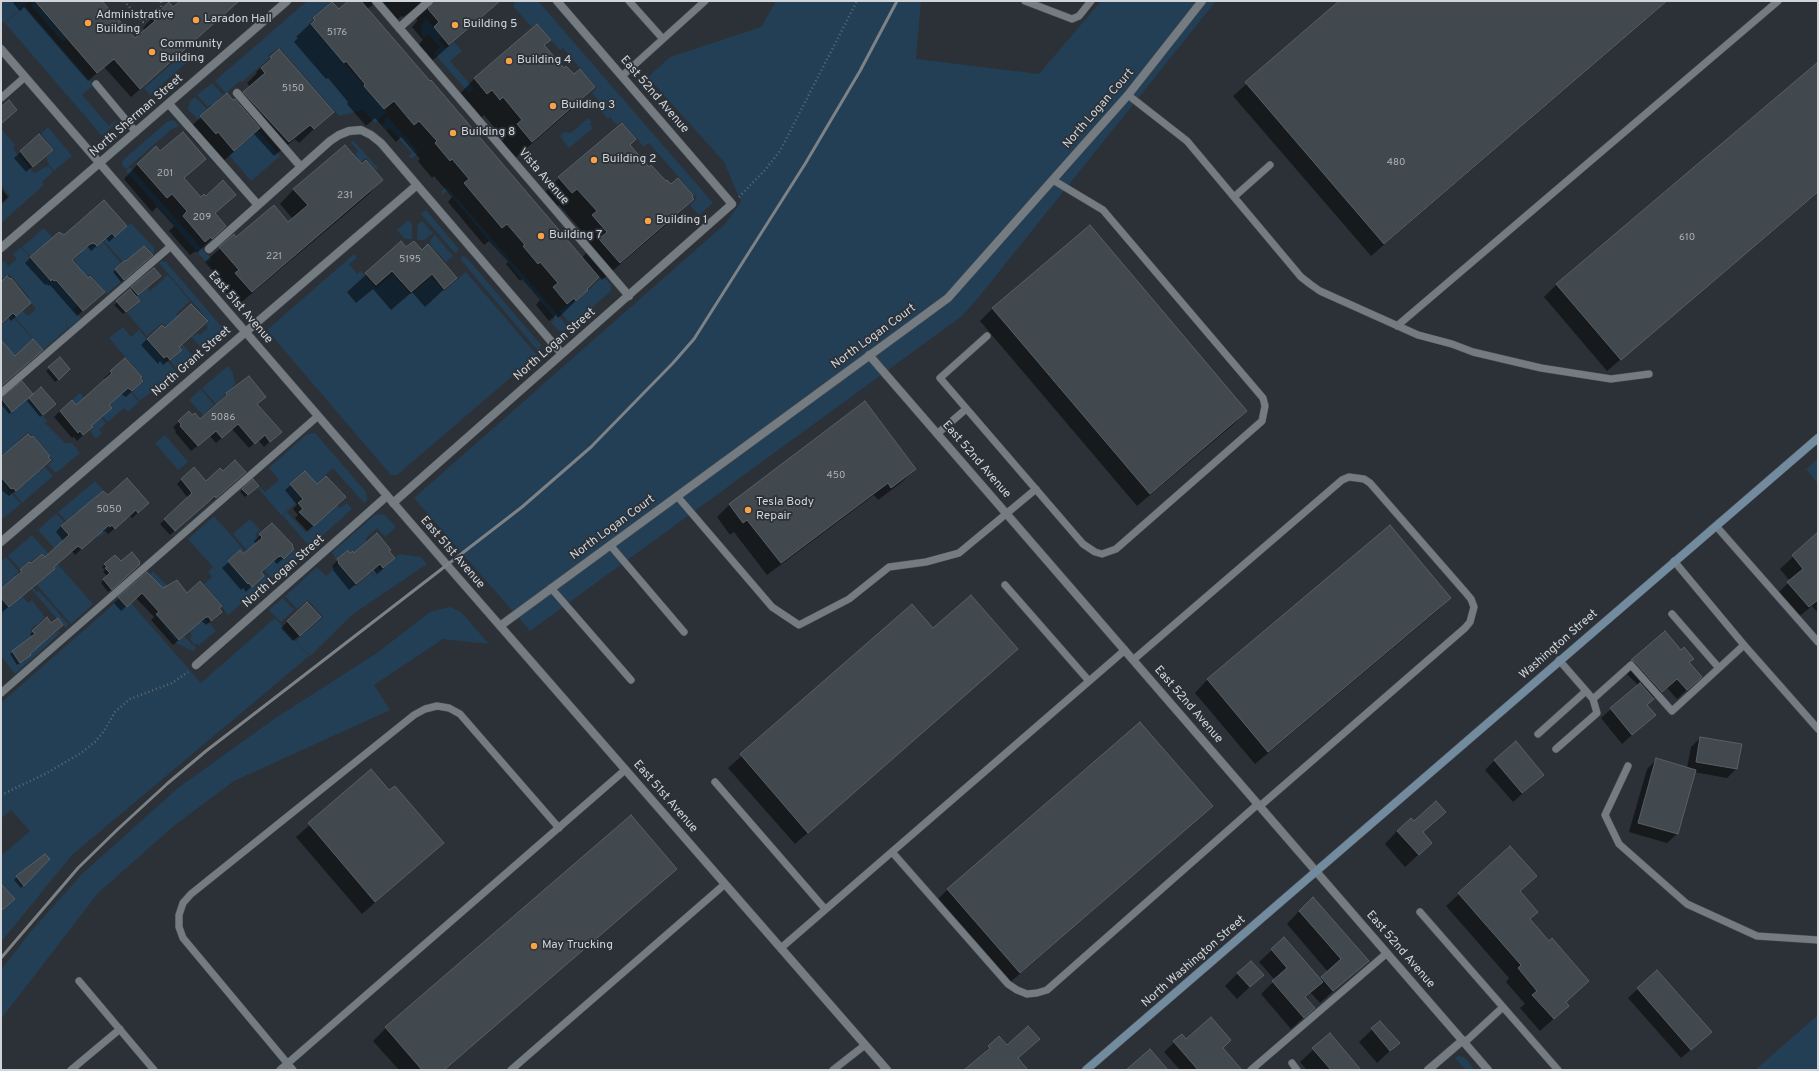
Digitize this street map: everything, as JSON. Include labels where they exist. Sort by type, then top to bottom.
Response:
[{"type":"main road","name":"Washington Street","points":[[1316,871],[1818,438]]},
{"type":"main road","name":"North Washington Street","points":[[1086,1070],[1316,871]]},
{"type":"street","name":"North Sherman Street","points":[[1,248],[287,1]]},
{"type":"street","name":"Vista Avenue","points":[[376,1],[629,296]]},
{"type":"street","points":[[399,28],[429,1]]},
{"type":"street","name":"East 52nd Avenue","points":[[557,1],[732,204]]},
{"type":"street","name":"North Logan Court","points":[[500,626],[948,298],[1128,95],[1202,1]]},
{"type":"street","name":"East 51st Avenue","points":[[1,49],[500,626],[887,1070]]},
{"type":"street","points":[[237,93],[300,168]]},
{"type":"street","points":[[169,104],[258,205]]},
{"type":"street","points":[[208,250],[339,135],[349,131],[361,130],[371,135],[381,143],[562,354]]},
{"type":"street","name":"North Grant Street","points":[[1,542],[417,186]]},
{"type":"street","name":"North Logan Street","points":[[196,665],[562,354],[732,204]]},
{"type":"street","name":"East 52nd Avenue","points":[[869,356],[1488,1070]]},
{"type":"street","points":[[1428,1070],[1463,1041]]},
{"type":"lane","points":[[629,1],[663,39]]},
{"type":"lane","points":[[622,76],[705,1]]},
{"type":"lane","points":[[1025,1],[1072,19],[1079,16],[1091,1]]},
{"type":"lane","points":[[1397,326],[1778,1]]},
{"type":"lane","points":[[1,98],[25,77]]},
{"type":"lane","points":[[96,84],[136,132]]},
{"type":"lane","points":[[1128,95],[1187,141],[1310,284],[1418,335],[1452,344],[1473,352],[1541,368],[1611,379],[1649,374]]},
{"type":"lane","points":[[1234,197],[1270,165]]},
{"type":"lane","points":[[988,336],[940,378],[1088,549],[1102,554],[1116,549],[1262,421],[1265,412],[1263,398],[1102,210],[1053,180]]},
{"type":"lane","points":[[1,393],[171,246]]},
{"type":"lane","points":[[937,434],[966,409]]},
{"type":"lane","points":[[1,693],[318,416]]},
{"type":"lane","points":[[892,852],[1008,984],[1027,994],[1047,990],[1465,628],[1470,622],[1474,613],[1471,599],[1466,592],[1370,483],[1364,478],[1349,477],[1342,480],[1133,660]]},
{"type":"lane","points":[[677,496],[772,607],[799,625],[849,599],[889,567],[926,562],[959,553],[1036,489]]},
{"type":"lane","points":[[1716,526],[1818,642]]},
{"type":"lane","points":[[610,545],[684,632]]},
{"type":"lane","points":[[1674,561],[1744,645],[1818,729]]},
{"type":"lane","points":[[1005,585],[1089,682]]},
{"type":"lane","points":[[551,588],[631,680]]},
{"type":"lane","points":[[1672,614],[1719,668]]},
{"type":"lane","points":[[1593,699],[1631,665],[1672,711],[1744,645]]},
{"type":"lane","points":[[781,948],[1125,650]]},
{"type":"lane","points":[[1556,749],[1596,712],[1593,699],[1559,660]]},
{"type":"lane","points":[[1538,734],[1586,691]]},
{"type":"lane","points":[[293,1070],[183,938],[179,927],[179,915],[183,903],[191,894],[414,715],[425,709],[437,706],[449,708],[460,714],[558,828]]},
{"type":"lane","points":[[1628,766],[1605,815],[1619,844],[1687,904],[1757,936],[1818,940]]},
{"type":"lane","points":[[280,1070],[625,770]]},
{"type":"lane","points":[[715,782],[825,909]]},
{"type":"lane","points":[[511,1070],[725,884]]},
{"type":"lane","points":[[1420,912],[1558,1070]]},
{"type":"lane","points":[[1251,1070],[1387,953]]},
{"type":"lane","points":[[79,981],[154,1070]]},
{"type":"lane","points":[[1463,1041],[1503,1007]]},
{"type":"lane","points":[[71,1070],[120,1029]]},
{"type":"lane","points":[[832,1070],[865,1045]]},
{"type":"lane","points":[[1292,1063],[1297,1070]]},
{"type":"path","points":[[124,1],[143,22],[161,7],[161,1]]},
{"type":"path","points":[[732,204],[765,170],[780,151],[857,1]]},
{"type":"path","points":[[1,795],[45,774],[81,753],[95,742],[104,731],[115,712],[130,699],[172,683],[196,665]]},
{"type":"shaded area","points":[[1,1],[29,2],[4,23],[1,19]]},
{"type":"shaded area","points":[[33,1],[45,2],[39,7],[67,39],[63,42],[30,4]]},
{"type":"shaded area","points":[[307,1],[332,1],[312,18],[314,20],[310,24],[387,112],[375,123],[363,110],[339,116],[279,47],[268,56],[270,58],[242,82],[240,81],[226,93],[215,81]]},
{"type":"shaded area","points":[[513,1],[538,1],[713,203],[699,215],[690,205],[697,198],[649,143],[644,147],[622,121],[617,125],[610,117],[608,119],[595,104],[599,101],[592,93],[597,88],[563,48],[560,50],[537,23],[532,27],[513,6],[515,4]]},
{"type":"shaded area","points":[[776,1],[921,1],[916,59],[1039,74],[1101,1],[1216,1],[962,316],[530,631],[414,498],[725,224],[741,202],[724,162],[648,77],[670,57],[761,27]]},
{"type":"shaded area","points":[[25,6],[94,85],[82,95],[109,126],[116,120],[114,125],[102,136],[5,23]]},
{"type":"shaded area","points":[[426,18],[441,37],[439,40],[446,48],[454,42],[462,51],[450,61],[474,89],[469,93],[434,53],[440,47],[429,34],[424,38],[422,35],[421,26]]},
{"type":"shaded area","points":[[182,55],[187,62],[150,95],[144,88]]},
{"type":"shaded area","points":[[212,83],[223,95],[217,100],[220,104],[215,108],[211,104],[208,107],[197,95]]},
{"type":"shaded area","points":[[195,97],[207,109],[199,116],[202,119],[199,121],[188,109],[190,101]]},
{"type":"shaded area","points":[[387,116],[419,153],[413,158],[408,157],[412,153],[390,128],[386,131],[382,126]]},
{"type":"shaded area","points":[[588,118],[592,122],[590,124],[593,128],[569,148],[560,136],[564,132],[571,133]]},
{"type":"shaded area","points":[[174,120],[179,126],[172,129],[126,169],[122,165],[123,160],[168,121]]},
{"type":"shaded area","points":[[48,127],[72,156],[54,171],[46,158],[54,150],[41,134]]},
{"type":"shaded area","points":[[1,129],[15,145],[13,149],[34,173],[48,166],[53,172],[42,182],[44,185],[1,223],[1,205],[10,197],[1,184]]},
{"type":"shaded area","points":[[258,130],[280,156],[251,181],[229,155]]},
{"type":"shaded area","points":[[353,140],[378,168],[376,170],[366,158],[348,174],[345,169],[358,157],[355,154],[358,151],[351,143]]},
{"type":"shaded area","points":[[130,167],[212,260],[207,263],[126,171]]},
{"type":"shaded area","points":[[447,187],[569,328],[559,331],[551,322],[555,318],[447,191],[442,195],[442,191]]},
{"type":"shaded area","points":[[90,210],[115,238],[131,223],[154,248],[154,255],[144,245],[135,253],[144,263],[135,270],[125,259],[122,261],[104,241],[108,238],[104,234],[106,232],[89,212]]},
{"type":"shaded area","points":[[426,210],[458,248],[458,251],[455,253],[421,214]]},
{"type":"shaded area","points":[[408,220],[412,224],[412,239],[405,239],[397,230]]},
{"type":"shaded area","points":[[422,221],[433,233],[424,240],[417,240],[418,224]]},
{"type":"shaded area","points":[[73,226],[91,246],[93,243],[97,247],[103,242],[121,263],[114,269],[123,280],[107,294],[90,274],[75,287],[69,272],[77,265],[74,260],[81,254],[64,234]]},
{"type":"shaded area","points":[[44,228],[52,237],[51,239],[61,270],[41,247],[30,256],[22,247]]},
{"type":"shaded area","points":[[435,235],[453,256],[446,262],[430,244],[431,239]]},
{"type":"shaded area","points":[[21,247],[50,281],[52,280],[54,282],[60,277],[85,299],[74,309],[81,318],[68,329],[65,314],[67,329],[43,350],[1,301],[1,289],[28,316],[36,309],[28,299],[29,297],[7,271],[9,275],[1,281],[1,263],[4,261],[8,266],[5,269],[17,259],[13,254]]},
{"type":"shaded area","points":[[354,254],[357,258],[349,264],[357,274],[361,271],[376,288],[393,274],[410,294],[431,277],[444,291],[466,272],[537,355],[397,475],[391,475],[267,330]]},
{"type":"shaded area","points":[[463,256],[466,257],[541,345],[539,352],[460,259]]},
{"type":"shaded area","points":[[160,261],[166,262],[221,326],[220,334],[202,349],[180,324],[182,322],[194,336],[197,333],[200,335],[208,328],[206,325],[209,321],[159,263]]},
{"type":"shaded area","points":[[168,275],[190,301],[176,314],[180,319],[168,329],[162,323],[147,336],[127,313],[141,301],[137,297],[147,288],[150,291]]},
{"type":"shaded area","points":[[603,276],[611,285],[611,291],[572,325],[559,311],[574,300],[576,302]]},
{"type":"shaded area","points":[[12,316],[33,339],[20,351],[30,362],[16,374],[8,365],[1,343],[1,326]]},
{"type":"shaded area","points":[[123,327],[131,337],[139,330],[176,371],[140,401],[132,392],[144,381],[142,378],[143,377],[109,338]]},
{"type":"shaded area","points":[[170,330],[193,356],[177,369],[170,361],[183,350]]},
{"type":"shaded area","points":[[228,366],[233,373],[235,384],[216,404],[202,388]]},
{"type":"shaded area","points":[[117,377],[139,402],[128,412],[124,408],[108,422],[102,416],[112,408],[110,405],[115,401],[104,388]]},
{"type":"shaded area","points":[[201,389],[214,405],[203,415],[189,400]]},
{"type":"shaded area","points":[[80,393],[106,423],[99,430],[102,433],[96,439],[90,431],[94,428],[90,423],[91,422],[72,400]]},
{"type":"shaded area","points":[[28,399],[47,421],[31,435],[28,432],[15,444],[36,468],[25,477],[4,453],[1,455],[1,400],[12,413]]},
{"type":"shaded area","points":[[45,423],[65,443],[72,443],[80,453],[56,473],[48,465],[53,460],[50,457],[51,456],[32,434]]},
{"type":"shaded area","points":[[315,433],[366,492],[367,500],[364,503],[333,468],[282,516],[258,488],[260,487],[265,492],[279,480],[269,468],[307,434]]},
{"type":"shaded area","points":[[165,435],[188,462],[178,470],[155,443]]},
{"type":"shaded area","points":[[1818,459],[1818,484],[1806,469]]},
{"type":"shaded area","points":[[45,467],[53,476],[22,503],[14,493],[27,482],[24,479],[37,468],[40,471]]},
{"type":"shaded area","points":[[1,481],[21,504],[1,520]]},
{"type":"shaded area","points":[[95,481],[103,490],[91,501],[91,506],[110,528],[99,537],[77,511],[66,521],[58,512]]},
{"type":"shaded area","points":[[347,503],[352,509],[310,547],[283,516],[287,512],[306,533],[337,505],[340,508]]},
{"type":"shaded area","points":[[56,514],[64,522],[60,526],[78,547],[64,559],[38,530]]},
{"type":"shaded area","points":[[375,515],[385,515],[396,527],[385,537],[377,528],[365,539],[367,541],[362,545],[374,559],[372,560],[381,571],[375,576],[353,550],[351,552],[348,549],[336,560],[332,552]]},
{"type":"shaded area","points":[[214,516],[269,579],[228,615],[222,607],[223,606],[204,584],[212,577],[208,572],[213,567],[188,539]]},
{"type":"shaded area","points":[[250,519],[260,530],[255,535],[277,560],[281,558],[284,560],[295,550],[300,555],[272,579],[233,534]]},
{"type":"shaded area","points":[[32,535],[93,604],[71,624],[37,585],[56,569],[42,553],[20,569],[8,556]]},
{"type":"shaded area","points":[[399,554],[421,557],[427,564],[353,614],[310,656],[296,641],[323,617],[308,600],[297,609],[285,596],[317,567],[326,576],[338,565],[356,586],[371,573],[375,577]]},
{"type":"shaded area","points":[[6,557],[69,625],[65,628],[18,574],[1,589],[1,561]]},
{"type":"shaded area","points":[[153,571],[175,594],[180,590],[216,631],[199,645],[197,643],[195,645],[190,639],[192,635],[189,632],[197,625],[150,574]]},
{"type":"shaded area","points":[[124,595],[201,683],[275,618],[309,656],[72,855],[1,942],[1,856],[30,831],[11,810],[1,818],[1,703]]},
{"type":"shaded area","points":[[22,596],[28,603],[32,600],[45,617],[30,630],[42,644],[58,631],[60,633],[15,674],[1,656],[1,615],[6,611],[1,614],[1,599],[9,608]]},
{"type":"shaded area","points":[[283,598],[294,610],[281,622],[269,610]]},
{"type":"shaded area","points":[[450,607],[461,612],[489,644],[443,639],[374,685],[390,710],[234,781],[175,825],[98,893],[1,1019],[1,970],[32,930],[82,874],[178,788],[274,719],[377,653],[430,612]]},
{"type":"shaded area","points":[[165,626],[179,641],[184,636],[196,648],[193,651],[178,644],[164,627]]},
{"type":"shaded area","points":[[1818,1015],[1818,1070],[1755,1070]]},
{"type":"shaded area","points":[[1458,1056],[1464,1057],[1475,1070],[1466,1070],[1455,1058]]},
{"type":"building","points":[[35,1],[102,1],[135,38],[155,21],[152,18],[169,2],[173,7],[180,1],[239,1],[140,89],[114,59],[97,73]]},
{"type":"building","points":[[348,1],[361,1],[430,81],[431,80],[599,277],[576,301],[574,298],[567,304],[553,287],[558,283],[540,262],[538,264],[523,246],[525,245],[507,224],[502,228],[464,183],[469,179],[452,159],[450,161],[435,143],[437,141],[419,121],[414,125],[394,101],[384,109],[364,86],[365,84],[346,61],[344,63],[311,24],[315,20],[313,18],[332,2],[339,9]]},
{"type":"building","name":"Building 5","points":[[434,1],[500,1],[449,45],[434,27],[439,22],[428,9]]},
{"type":"building","points":[[1339,1],[1667,1],[1384,244],[1245,82]]},
{"type":"building","points":[[537,24],[551,40],[544,45],[564,68],[566,66],[574,74],[580,69],[595,87],[532,142],[517,124],[522,120],[503,97],[500,100],[492,90],[487,94],[474,78]]},
{"type":"building","points":[[279,49],[334,112],[314,129],[310,125],[289,142],[243,92],[265,73],[261,68]]},
{"type":"building","points":[[1818,62],[1818,192],[1621,360],[1556,284]]},
{"type":"building","points":[[227,93],[233,100],[235,99],[260,128],[234,151],[218,132],[216,134],[200,116]]},
{"type":"building","points":[[9,100],[17,110],[1,124],[1,107]]},
{"type":"building","points":[[622,123],[636,139],[630,145],[649,167],[651,165],[666,181],[667,180],[671,184],[678,178],[693,195],[692,197],[694,199],[620,263],[599,239],[607,232],[592,215],[597,211],[577,189],[572,193],[558,177]]},
{"type":"building","points":[[183,132],[206,159],[184,178],[201,197],[204,194],[206,196],[223,180],[236,195],[215,213],[226,226],[212,239],[211,237],[205,242],[183,216],[187,211],[172,194],[167,198],[137,164],[156,146],[160,151]]},
{"type":"building","points":[[39,134],[53,150],[33,167],[20,151]]},
{"type":"building","points":[[345,145],[362,164],[366,160],[383,180],[252,292],[235,273],[239,270],[219,247],[234,234],[236,237],[274,205],[288,222],[308,205],[293,189]]},
{"type":"building","points":[[104,200],[127,226],[115,237],[112,233],[97,246],[94,243],[90,244],[72,260],[88,278],[90,276],[105,292],[83,311],[56,280],[54,281],[52,279],[51,281],[30,257],[59,232],[64,235]]},
{"type":"building","points":[[1090,225],[1247,411],[1150,494],[992,308]]},
{"type":"building","points":[[401,241],[406,247],[414,241],[422,250],[428,244],[457,278],[444,289],[432,274],[411,292],[392,271],[376,285],[365,273]]},
{"type":"building","points":[[144,246],[153,255],[124,280],[115,269]]},
{"type":"building","points":[[154,268],[161,276],[138,295],[131,287]]},
{"type":"building","points":[[7,276],[10,279],[11,278],[31,303],[16,316],[13,313],[1,324],[1,282]]},
{"type":"building","points":[[130,289],[140,301],[126,312],[116,301]]},
{"type":"building","points":[[191,304],[208,321],[179,347],[182,350],[170,360],[167,356],[164,358],[147,339],[162,325],[165,328]]},
{"type":"building","points":[[33,339],[43,350],[1,386],[1,340],[15,356]]},
{"type":"building","points":[[60,357],[70,369],[59,380],[48,367]]},
{"type":"building","points":[[125,358],[142,377],[140,378],[143,381],[132,391],[128,388],[109,405],[112,408],[83,435],[80,431],[78,433],[60,411],[72,400],[76,405],[112,373],[110,371]]},
{"type":"building","points":[[249,376],[266,397],[257,404],[282,432],[270,442],[265,435],[255,444],[238,424],[222,438],[216,431],[198,446],[180,426],[181,424],[178,421],[189,411],[192,415],[195,413],[200,419],[227,395],[226,393]]},
{"type":"building","points":[[22,381],[33,394],[12,412],[1,398]]},
{"type":"building","points":[[41,387],[56,404],[43,415],[29,398]]},
{"type":"building","points":[[865,401],[916,469],[891,488],[888,483],[781,563],[747,520],[743,523],[729,504]]},
{"type":"building","points":[[28,434],[31,437],[33,436],[50,456],[48,457],[51,460],[16,491],[13,488],[11,489],[1,477],[1,457]]},
{"type":"building","points":[[235,460],[246,472],[216,498],[215,496],[175,531],[164,519],[192,493],[181,479],[194,467],[206,481],[220,468],[223,471]]},
{"type":"building","points":[[305,471],[317,484],[326,476],[346,497],[314,526],[299,512],[303,509],[298,503],[303,499],[290,484]]},
{"type":"building","points":[[127,478],[149,503],[138,513],[136,510],[115,529],[112,525],[110,527],[109,525],[82,549],[78,546],[54,567],[55,569],[9,607],[1,598],[1,589],[22,571],[20,570],[29,562],[31,563],[42,554],[45,557],[69,535],[61,526],[103,491],[108,495]]},
{"type":"building","points":[[253,479],[259,486],[248,495],[242,489]]},
{"type":"building","points":[[272,523],[293,545],[292,546],[294,549],[284,559],[281,556],[278,557],[261,572],[264,576],[252,587],[228,561],[240,550],[243,554],[261,539],[262,537],[259,534]]},
{"type":"building","points":[[1390,525],[1451,598],[1268,752],[1207,679]]},
{"type":"building","points":[[1818,532],[1818,600],[1809,607],[1787,582],[1803,569],[1792,555]]},
{"type":"building","points":[[377,533],[391,550],[389,551],[395,558],[383,568],[380,564],[356,584],[338,563],[339,562],[337,559],[348,550],[350,553],[353,551],[354,553]]},
{"type":"building","points":[[132,552],[140,564],[112,590],[103,579],[110,573],[105,568],[107,567],[104,564],[115,555],[121,561]]},
{"type":"building","points":[[147,572],[163,588],[177,580],[187,593],[200,581],[222,606],[219,608],[222,612],[211,621],[209,617],[206,617],[179,640],[156,614],[159,612],[142,593],[127,607],[118,597]]},
{"type":"building","points":[[971,595],[1018,649],[808,833],[740,754],[912,604],[933,628]]},
{"type":"building","points":[[307,602],[321,617],[300,636],[287,621]]},
{"type":"building","points":[[47,617],[51,623],[58,618],[63,625],[30,654],[31,655],[20,663],[12,651],[35,634],[32,631]]},
{"type":"building","points":[[1665,631],[1681,650],[1684,647],[1694,659],[1689,662],[1702,677],[1687,690],[1677,679],[1662,692],[1635,662],[1631,660]]},
{"type":"building","points":[[1640,683],[1654,699],[1647,705],[1656,715],[1632,735],[1610,708]]},
{"type":"building","points":[[1140,722],[1213,806],[1020,973],[947,889]]},
{"type":"building","points":[[1700,737],[1742,744],[1737,769],[1696,762]]},
{"type":"building","points":[[1516,741],[1544,775],[1522,793],[1494,760]]},
{"type":"building","points":[[1656,758],[1696,770],[1678,834],[1638,823]]},
{"type":"building","points":[[371,769],[389,790],[395,786],[444,843],[375,902],[308,823]]},
{"type":"building","points":[[1436,801],[1446,812],[1423,832],[1432,843],[1419,855],[1397,831],[1411,818],[1414,821]]},
{"type":"building","points":[[631,815],[677,869],[444,1070],[422,1070],[385,1027]]},
{"type":"building","points":[[1510,846],[1537,876],[1520,891],[1538,912],[1530,919],[1549,941],[1552,938],[1589,981],[1566,1002],[1569,1006],[1554,1019],[1532,995],[1537,991],[1518,968],[1521,965],[1458,893]]},
{"type":"building","points":[[45,854],[50,859],[24,886],[16,876]]},
{"type":"building","points":[[1,884],[15,899],[1,911]]},
{"type":"building","points":[[1313,897],[1369,961],[1333,991],[1321,977],[1341,959],[1299,911]]},
{"type":"building","points":[[1284,937],[1323,982],[1305,997],[1315,1008],[1304,1018],[1272,981],[1287,968],[1271,949]]},
{"type":"building","points":[[1251,961],[1264,975],[1250,987],[1237,973]]},
{"type":"building","points":[[1657,970],[1712,1032],[1691,1050],[1637,988]]},
{"type":"building","points":[[1211,1017],[1231,1040],[1223,1048],[1242,1070],[1198,1070],[1173,1041],[1182,1034],[1186,1039]]},
{"type":"building","points":[[1380,1021],[1400,1043],[1390,1051],[1371,1028]]},
{"type":"building","points":[[1028,1026],[1040,1039],[1018,1058],[1028,1070],[964,1070],[990,1048],[988,1046],[999,1036],[1007,1045]]},
{"type":"building","points":[[1330,1033],[1361,1070],[1331,1070],[1312,1048]]},
{"type":"building","points":[[1150,1049],[1168,1070],[1126,1070]]},
{"type":"railway","points":[[1,958],[78,868],[168,783],[206,751],[522,507],[591,447],[673,363],[694,339],[805,164],[860,71],[897,1]]},
{"type":"place","name":"Laradon Hall","points":[[196,20]]},
{"type":"place","name":"Administrative Building","points":[[88,23]]},
{"type":"place","name":"Building 5","points":[[455,25]]},
{"type":"place","name":"Community Building","points":[[152,52]]},
{"type":"place","name":"Building 4","points":[[509,61]]},
{"type":"place","name":"Building 3","points":[[553,106]]},
{"type":"place","name":"Building 8","points":[[453,133]]},
{"type":"place","name":"Building 2","points":[[594,160]]},
{"type":"place","name":"Building 1","points":[[648,221]]},
{"type":"place","name":"Building 7","points":[[541,236]]},
{"type":"place","name":"Tesla Body Repair","points":[[748,510]]},
{"type":"place","name":"May Trucking","points":[[534,946]]}]
